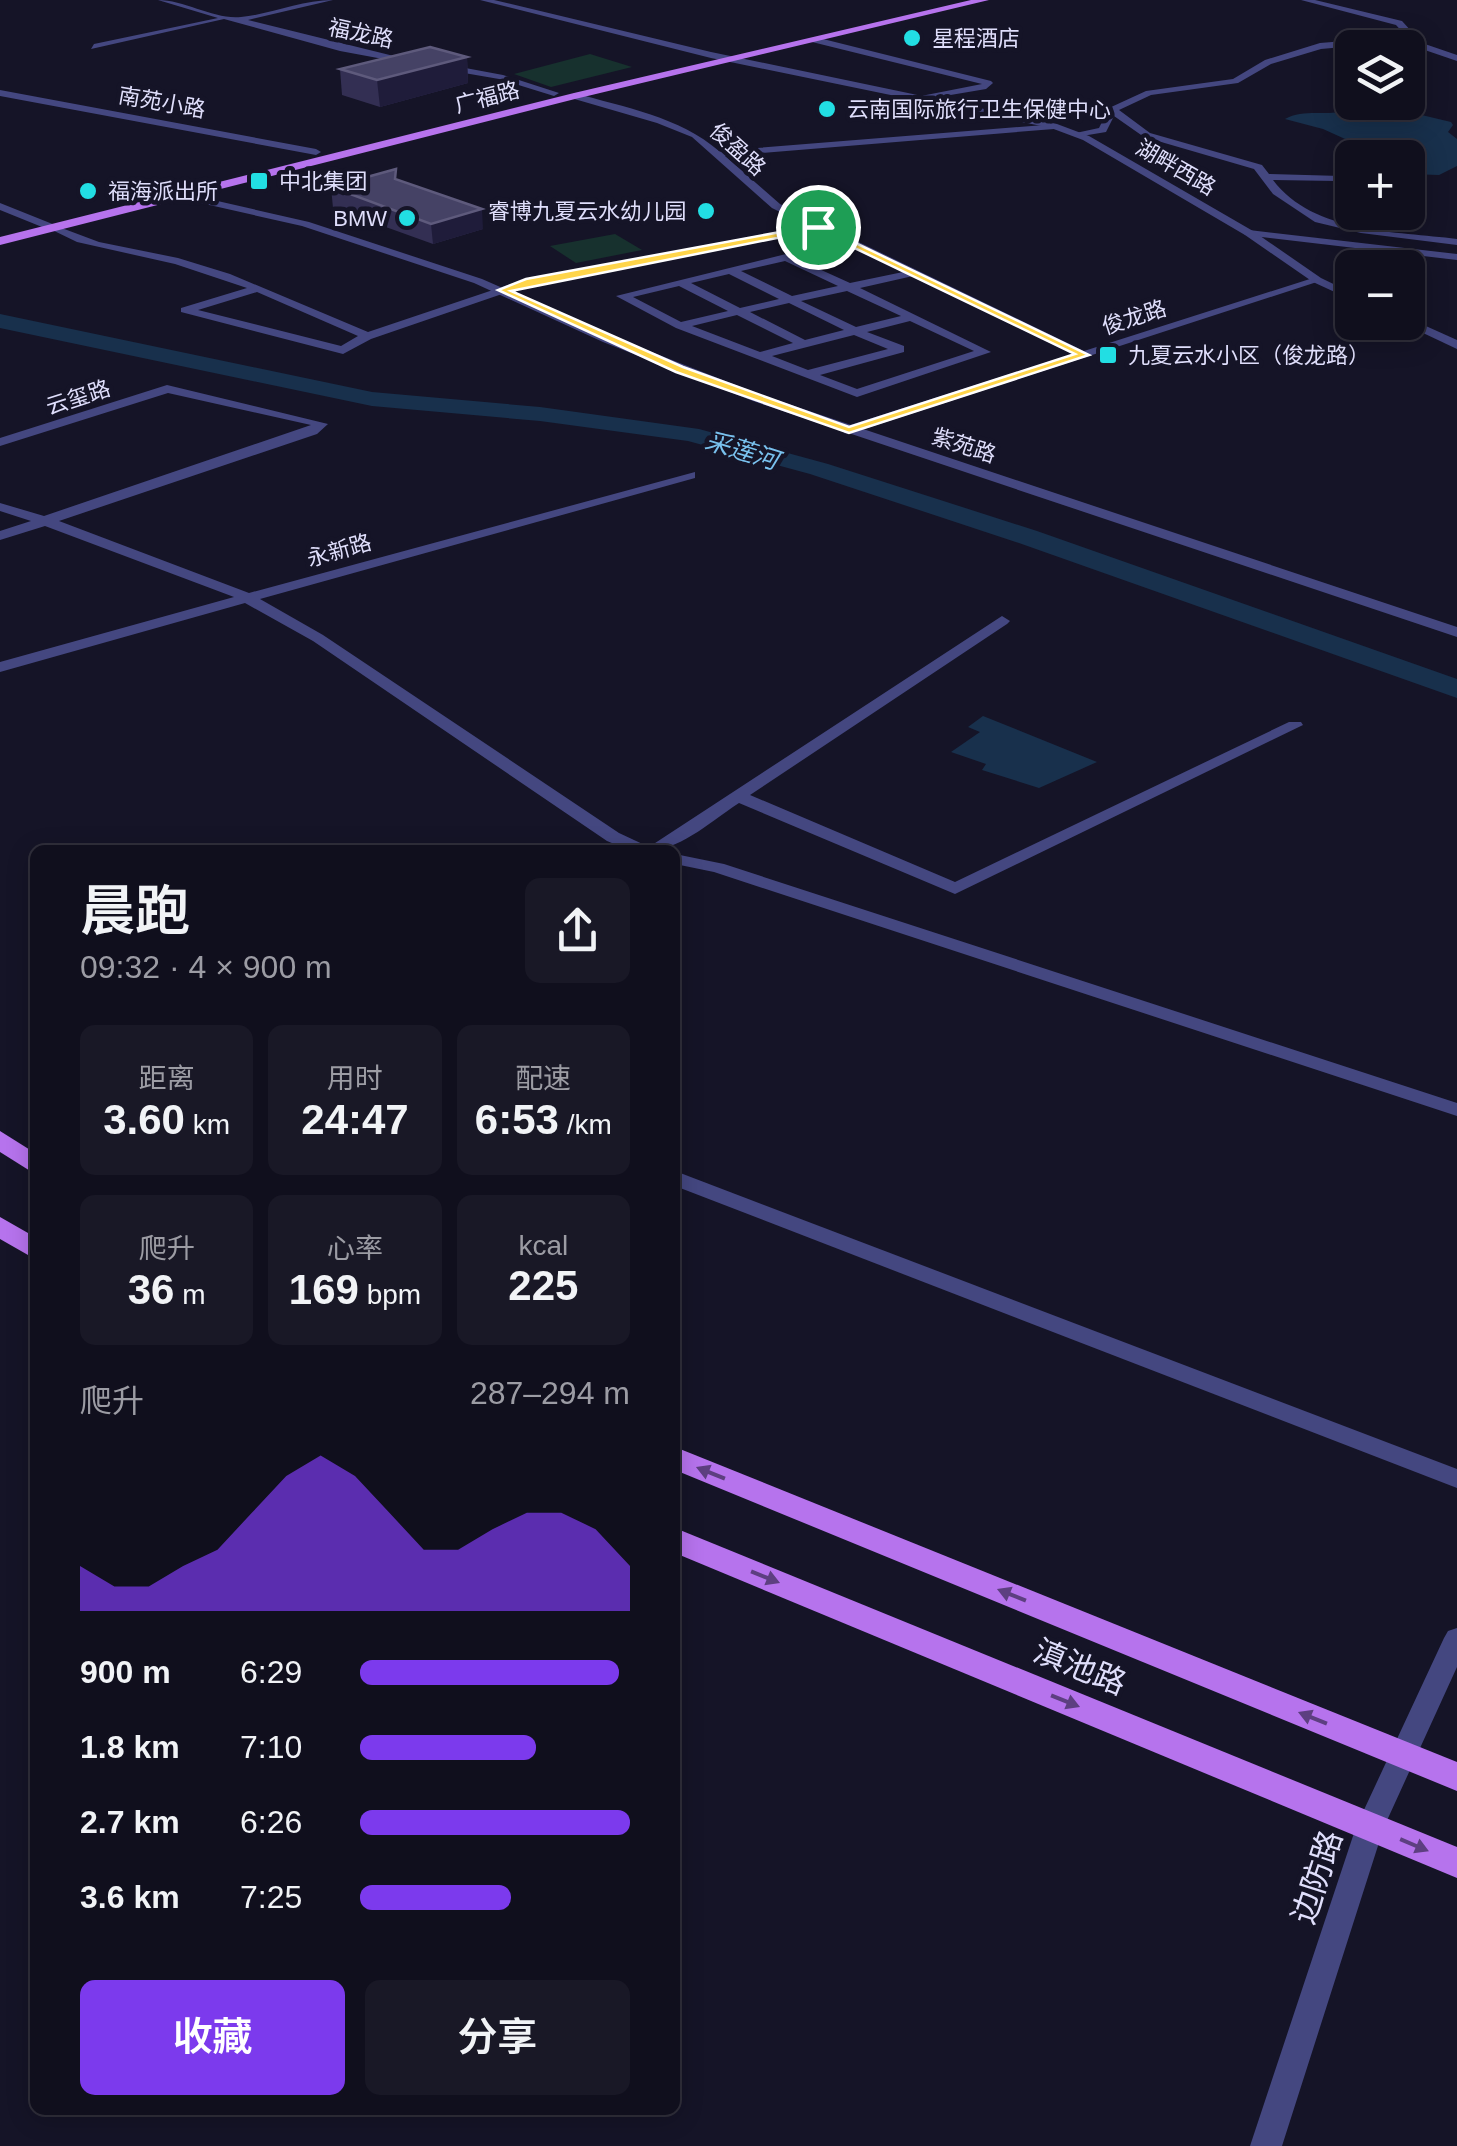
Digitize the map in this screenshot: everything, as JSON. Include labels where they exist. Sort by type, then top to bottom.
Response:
[{"type":"main road","name":"广福路","points":[[0,241],[44,224],[316,152],[711,55],[956,0]]},
{"type":"main road","name":"广福路","points":[[0,232],[178,195],[729,58],[984,0]]},
{"type":"main road","points":[[0,1139],[30,1162]]},
{"type":"main road","points":[[0,1226],[30,1247]]},
{"type":"main road","name":"滇池路","points":[[680,1460],[1457,1777]]},
{"type":"main road","name":"滇池路","points":[[680,1542],[1457,1864]]},
{"type":"street","name":"福龙路","points":[[162,0],[340,48],[419,63]]},
{"type":"street","points":[[94,47],[329,0]]},
{"type":"street","name":"湖畔西路","points":[[484,0],[711,55],[1054,126],[1076,134],[1250,233],[1335,288]]},
{"type":"street","points":[[1305,0],[1392,21],[1405,30]]},
{"type":"street","points":[[814,40],[988,84],[924,98]]},
{"type":"street","points":[[1076,134],[1103,130],[1112,110],[1149,93],[1235,81],[1268,62],[1335,45]]},
{"type":"street","points":[[1425,48],[1457,58]]},
{"type":"street","points":[[438,66],[500,77],[554,93]]},
{"type":"street","name":"南苑小路","points":[[0,93],[316,152]]},
{"type":"street","name":"俊盈路","points":[[574,96],[695,135],[765,199],[1084,355]]},
{"type":"street","points":[[1112,110],[1147,135],[1258,167],[1277,192],[1319,220],[1360,230],[1457,242]]},
{"type":"street","points":[[717,154],[1054,126]]},
{"type":"street","points":[[1267,176],[1335,178]]},
{"type":"street","name":"紫苑路","points":[[178,195],[305,224],[503,290],[680,370],[1457,632]]},
{"type":"street","points":[[0,206],[73,238],[182,262],[368,336]]},
{"type":"street","points":[[254,289],[185,310],[342,350],[368,336],[526,282],[818,227]]},
{"type":"street","points":[[1250,233],[1457,257]]},
{"type":"street","points":[[786,256],[985,352],[857,392],[756,358],[622,296],[730,270],[786,256]]},
{"type":"street","points":[[730,270],[938,367]]},
{"type":"street","points":[[680,326],[914,273]]},
{"type":"street","name":"俊龙路","points":[[849,430],[1317,280]]},
{"type":"street","points":[[680,282],[804,344]]},
{"type":"street","points":[[756,358],[911,318]]},
{"type":"street","points":[[1425,330],[1457,345]]},
{"type":"street","points":[[805,374],[900,349]]},
{"type":"street","name":"云玺路","points":[[0,442],[167,389],[322,424],[312,431],[43,523]]},
{"type":"street","name":"永新路","points":[[0,667],[690,476]]},
{"type":"street","points":[[0,507],[89,536],[248,599],[318,638],[632,845]]},
{"type":"street","points":[[0,536],[43,523]]},
{"type":"street","points":[[664,845],[1002,621]]},
{"type":"street","points":[[738,796],[955,888],[1296,726]]},
{"type":"street","points":[[680,860],[718,868],[1457,1110]]},
{"type":"street","points":[[680,1180],[1457,1479]]},
{"type":"street","name":"边防路","points":[[1266,2146],[1370,1827],[1457,1638]]},
{"type":"green space","points":[[590,54],[632,67],[551,87],[514,74]]},
{"type":"green space","points":[[615,234],[642,250],[576,263],[550,246]]},
{"type":"water","points":[[1332,113],[1335,120],[1425,120],[1425,116],[1451,122],[1448,132],[1457,139],[1457,166],[1439,175],[1425,175],[1425,140],[1347,140],[1285,119],[1300,114]]},
{"type":"water","points":[[983,716],[1097,762],[1039,788],[982,770],[986,764],[951,752],[980,732],[968,727]]},
{"type":"building","points":[[430,47],[467,57],[377,80],[340,69]]},
{"type":"building","points":[[396,169],[395,179],[482,209],[431,224],[331,187]]},
{"type":"waterway","name":"采莲河","points":[[0,321],[372,399],[540,414],[690,434],[819,469],[1028,537],[1457,689]]},
{"type":"place","name":"星程酒店","points":[[912,38]]},
{"type":"place","name":"云南国际旅行卫生保健中心","points":[[827,109]]},
{"type":"place","name":"中北集团","points":[[259,181]]},
{"type":"place","name":"福海派出所","points":[[88,191]]},
{"type":"place","name":"睿博九夏云水幼儿园","points":[[706,211]]},
{"type":"place","name":"BMW","points":[[407,218]]},
{"type":"place","name":"九夏云水小区（俊龙路）","points":[[1108,355]]},
{"type":"route","points":[[818,227],[1084,355],[849,430],[680,370],[503,290],[526,282],[818,227]]}]
